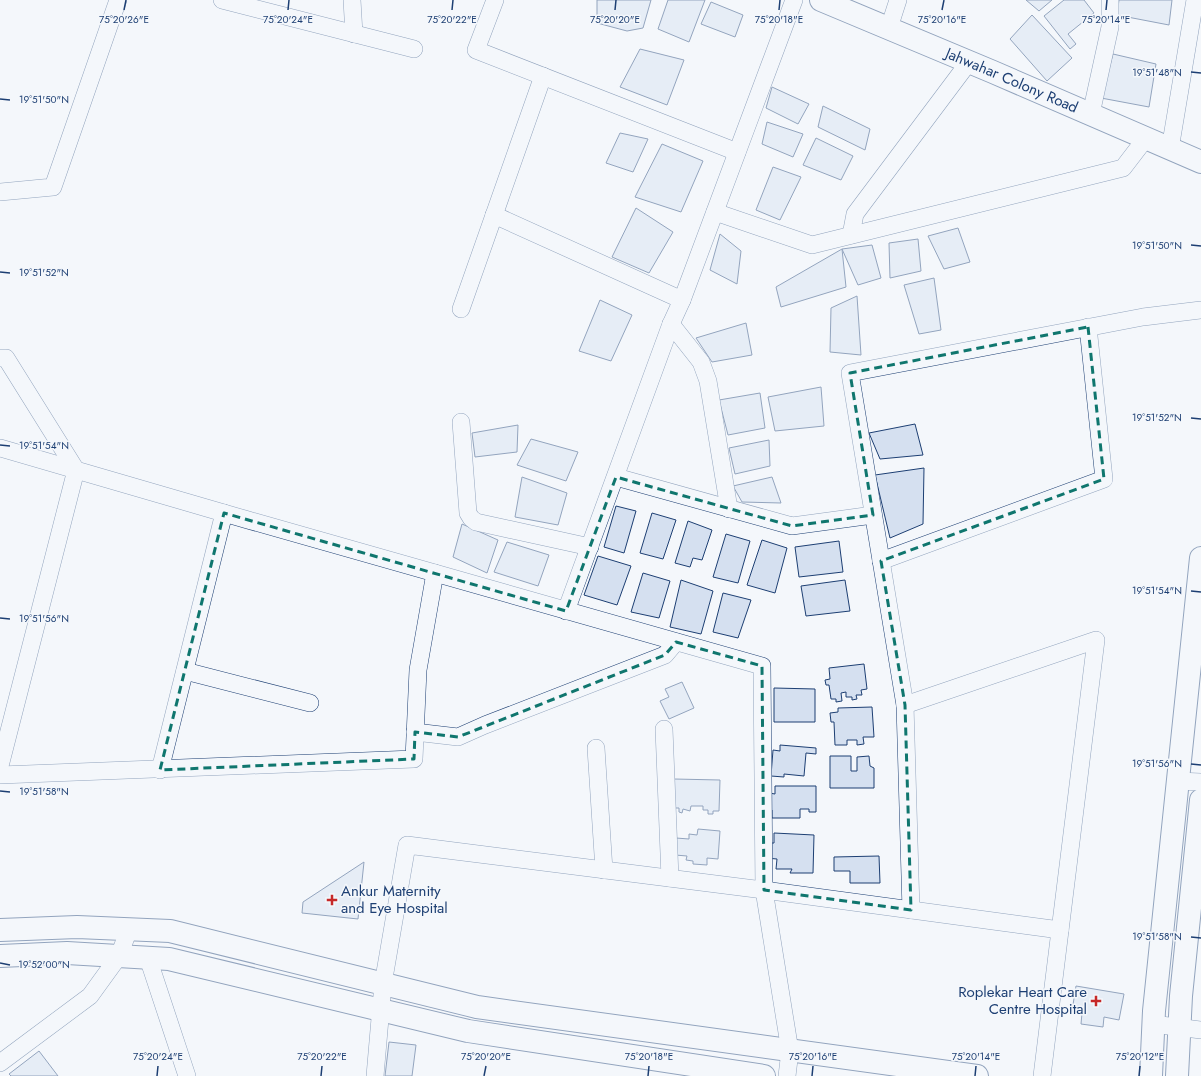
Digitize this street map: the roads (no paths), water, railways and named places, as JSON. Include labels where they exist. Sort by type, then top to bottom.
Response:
[{"type":"street","points":[[0,192],[53,188],[118,0]]},
{"type":"street","points":[[222,0],[414,49]]},
{"type":"street","points":[[352,0],[354,34]]},
{"type":"street","points":[[495,0],[476,50],[737,152]]},
{"type":"street","points":[[566,611],[671,324],[682,300],[794,0]]},
{"type":"street","name":"Jahwahar Colony Road","points":[[821,0],[1201,162]]},
{"type":"street","points":[[889,28],[898,0]]},
{"type":"street","points":[[1091,114],[1110,28],[1110,0]]},
{"type":"street","points":[[1170,149],[1195,0]]},
{"type":"street","points":[[851,235],[855,214],[969,62]]},
{"type":"street","points":[[461,309],[543,76]]},
{"type":"street","points":[[715,212],[812,245],[1123,168],[1146,138]]},
{"type":"street","points":[[494,215],[682,300]]},
{"type":"street","points":[[911,910],[905,705],[850,373],[1143,317],[1201,310]]},
{"type":"street","points":[[671,324],[701,362],[708,382],[729,509]]},
{"type":"street","points":[[881,561],[1104,479],[1088,327]]},
{"type":"street","points":[[0,358],[6,358],[76,470],[0,766]]},
{"type":"street","points":[[462,422],[468,513],[471,518],[476,522],[590,547]]},
{"type":"street","points":[[0,448],[762,666],[764,890],[790,1051],[787,1076]]},
{"type":"street","points":[[616,477],[792,526],[873,514]]},
{"type":"street","points":[[160,770],[224,513]]},
{"type":"street","points":[[1151,1076],[1153,1024],[1201,558]]},
{"type":"street","points":[[0,776],[414,760],[418,670],[435,573]]},
{"type":"street","points":[[905,705],[1096,640],[1042,1076]]},
{"type":"street","points":[[415,732],[458,738],[665,655],[676,642]]},
{"type":"street","points":[[185,671],[310,703]]},
{"type":"street","points":[[664,728],[670,878]]},
{"type":"street","points":[[596,748],[604,870]]},
{"type":"street","points":[[1178,781],[1201,782]]},
{"type":"street","points":[[1177,1076],[1182,996],[1201,800]]},
{"type":"street","points":[[375,1076],[383,984],[408,845],[764,890],[1060,930]]},
{"type":"street","points":[[0,930],[77,927],[170,930],[476,1007],[977,1076]]},
{"type":"street","points":[[0,1063],[90,996],[119,956],[129,929]]},
{"type":"street","points":[[0,956],[67,953],[169,959],[468,1031],[764,1076]]},
{"type":"street","points":[[148,958],[187,1076]]},
{"type":"street","points":[[1153,1024],[1201,1030]]},
{"type":"place","name":"Ankur Maternity and Eye Hospital","points":[[332,900]]},
{"type":"place","name":"Roplekar Heart Care Centre Hospital","points":[[1096,1001]]}]
